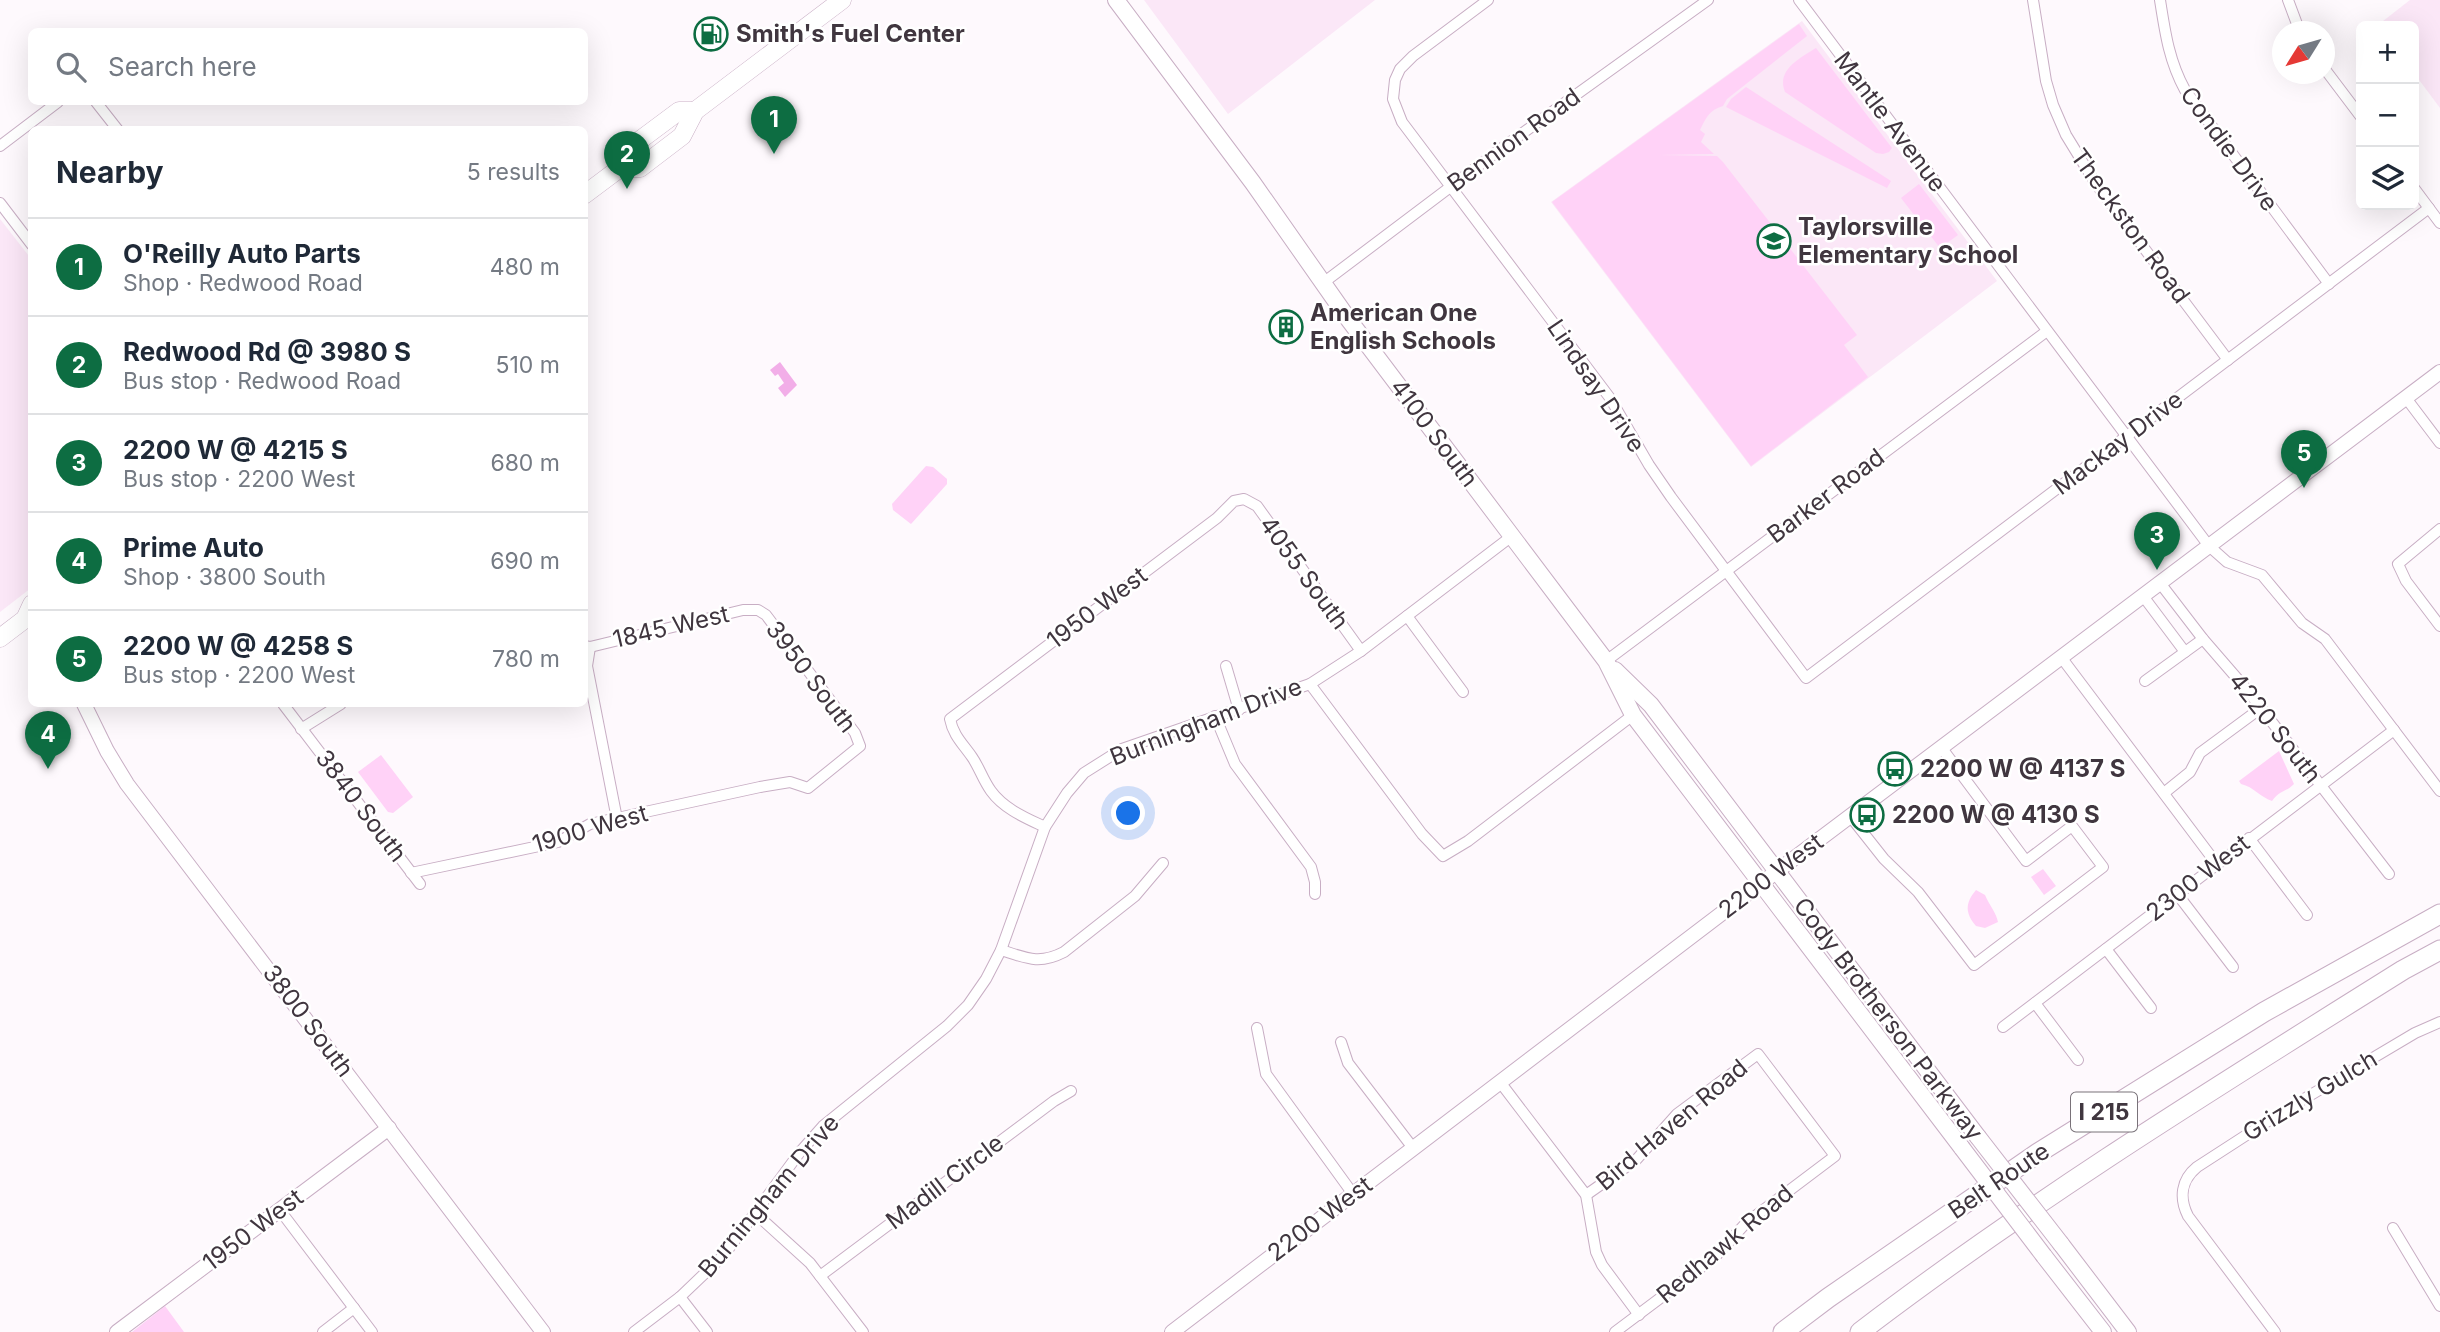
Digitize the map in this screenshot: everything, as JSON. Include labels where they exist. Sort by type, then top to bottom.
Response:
[{"type":"highway","name":"Belt Route","points":[[1783,1332],[1828,1297],[2038,1153],[2264,1012],[2440,914]]},
{"type":"highway","name":"Belt Route","points":[[1860,1332],[1931,1278],[2051,1194],[2403,970],[2440,953]]},
{"type":"main road","points":[[588,192],[620,168],[632,146],[678,111],[695,111],[842,0]]},
{"type":"main road","name":"4100 South","points":[[1116,0],[1259,191],[1323,284],[1606,661],[1651,705],[1776,872]]},
{"type":"main road","points":[[0,638],[28,618]]},
{"type":"main road","name":"4100 South","points":[[1606,661],[1633,715],[1760,884]]},
{"type":"main road","name":"Cody Brotherson Parkway","points":[[1776,872],[2128,1332]]},
{"type":"main road","name":"Cody Brotherson Parkway","points":[[1760,884],[2103,1332]]},
{"type":"street","name":"Lindsay Drive","points":[[1488,0],[1413,56],[1400,69],[1393,92],[1395,108],[1402,122],[1603,389],[1649,465],[1806,678]]},
{"type":"street","name":"Bennion Road","points":[[1323,284],[1450,186],[1708,0]]},
{"type":"street","name":"Mantle Avenue","points":[[1799,0],[2209,546],[2227,562],[2262,575],[2302,623],[2329,644],[2440,791]]},
{"type":"street","name":"Theckston Road","points":[[2033,0],[2046,81],[2053,106],[2066,135],[2096,184],[2228,360]]},
{"type":"street","name":"Condie Drive","points":[[2160,0],[2166,45],[2176,75],[2329,284]]},
{"type":"street","points":[[2288,0],[2296,21]]},
{"type":"street","points":[[2335,82],[2356,110]]},
{"type":"street","points":[[0,146],[54,105]]},
{"type":"street","points":[[98,105],[115,126]]},
{"type":"street","points":[[2419,195],[2440,223]]},
{"type":"street","points":[[0,204],[28,240]]},
{"type":"street","name":"Mackay Drive","points":[[1806,678],[2429,208]]},
{"type":"street","points":[[22,232],[28,228]]},
{"type":"street","name":"Barker Road","points":[[1606,661],[2047,331]]},
{"type":"street","name":"2200 West","points":[[1172,1332],[1760,884],[2440,372]]},
{"type":"street","points":[[2406,398],[2440,443]]},
{"type":"street","name":"4055 South","points":[[1244,499],[1256,506],[1361,651]]},
{"type":"street","name":"1950 West","points":[[1045,827],[1002,803],[990,790],[974,760],[953,731],[950,719],[1217,517],[1234,501],[1244,499]]},
{"type":"street","points":[[2440,529],[2398,564],[2406,581],[2440,625]]},
{"type":"street","name":"Burningham Drive","points":[[634,1332],[680,1297],[724,1255],[800,1152],[823,1126],[947,1026],[968,1004],[986,979],[1001,950],[1045,827],[1067,793],[1084,774],[1122,749],[1310,684],[1361,651],[1513,536]]},
{"type":"street","name":"4220 South","points":[[2160,583],[2389,874]]},
{"type":"street","points":[[2143,596],[2185,652]]},
{"type":"street","name":"1845 West","points":[[588,646],[743,610],[758,610]]},
{"type":"street","name":"3950 South","points":[[758,610],[766,615],[855,733],[860,746],[808,788]]},
{"type":"street","points":[[1407,616],[1463,692]]},
{"type":"street","points":[[2145,681],[2203,639]]},
{"type":"street","points":[[2061,657],[2217,863]]},
{"type":"street","points":[[1226,666],[1239,710]]},
{"type":"street","points":[[588,671],[617,819]]},
{"type":"street","points":[[1310,684],[1422,834],[1443,856],[1468,841],[1633,715]]},
{"type":"street","name":"3800 South","points":[[85,707],[107,751],[128,785],[543,1332]]},
{"type":"street","name":"3840 South","points":[[285,707],[420,884]]},
{"type":"street","points":[[301,729],[336,707]]},
{"type":"street","points":[[2164,793],[2190,772],[2200,753],[2261,708]]},
{"type":"street","points":[[1216,716],[1235,764],[1311,867],[1315,894]]},
{"type":"street","name":"2300 West","points":[[2003,1027],[2394,730]]},
{"type":"street","points":[[1850,816],[1884,859],[1918,892],[1974,965],[2103,867],[2072,826],[2026,861],[1941,747]]},
{"type":"street","name":"1900 West","points":[[411,873],[558,842],[590,824],[790,782],[808,788]]},
{"type":"street","points":[[2249,838],[2307,915]]},
{"type":"street","points":[[1001,950],[1028,959],[1052,958],[1135,896],[1163,863]]},
{"type":"street","points":[[2178,895],[2233,967]]},
{"type":"street","points":[[2106,949],[2151,1008]]},
{"type":"street","points":[[2035,1003],[2078,1060]]},
{"type":"street","name":"Grizzly Gulch","points":[[2275,1332],[2188,1216],[2182,1200],[2186,1179],[2197,1167],[2282,1112],[2415,1033],[2440,1022]]},
{"type":"street","points":[[1256,1028],[1266,1074],[1353,1194]]},
{"type":"street","points":[[1341,1042],[1349,1063],[1413,1148]]},
{"type":"street","name":"Redhawk Road","points":[[1615,1332],[1715,1257],[1746,1223],[1835,1156],[1758,1054]]},
{"type":"street","name":"Bird Haven Road","points":[[1586,1195],[1636,1160],[1677,1114],[1758,1054]]},
{"type":"street","points":[[1500,1082],[1586,1195],[1596,1252],[1602,1265],[1639,1315]]},
{"type":"street","name":"Madill Circle","points":[[820,1276],[1071,1091]]},
{"type":"street","name":"1950 West","points":[[117,1332],[389,1128]]},
{"type":"street","points":[[279,1209],[372,1332]]},
{"type":"street","points":[[756,1214],[792,1244],[863,1332]]},
{"type":"street","points":[[2393,1228],[2440,1306]]},
{"type":"street","points":[[680,1297],[707,1332]]},
{"type":"street","points":[[323,1332],[354,1308]]},
{"type":"shaded area","points":[[1144,0],[1375,0],[1228,114]]},
{"type":"shaded area","points":[[2410,0],[2440,0],[2440,108],[2419,80],[2419,21],[2383,21]]},
{"type":"shaded area","name":"Taylorsville Elementary School","points":[[1802,21],[1997,281],[1751,467],[1551,202]]},
{"type":"shaded area","points":[[1799,24],[1807,36],[1706,118],[1700,130],[1705,134],[1701,142],[1714,154],[1659,155],[1717,156],[1857,335],[1844,345],[1868,377],[1751,466],[1552,202]]},
{"type":"shaded area","points":[[1816,48],[1892,148],[1889,152],[1876,153],[1785,92],[1783,84],[1787,71]]},
{"type":"shaded area","points":[[1746,87],[1891,181],[1887,188],[1726,107],[1731,99]]},
{"type":"shaded area","points":[[1919,184],[1958,235],[1940,248],[1901,198]]},
{"type":"shaded area","points":[[0,219],[28,255],[28,590],[0,612]]},
{"type":"shaded area","points":[[780,362],[797,385],[785,397],[778,388],[784,383],[778,374],[775,376],[770,370]]},
{"type":"shaded area","points":[[926,466],[933,467],[947,479],[947,484],[911,524],[893,510],[892,504]]},
{"type":"shaded area","points":[[2279,751],[2294,784],[2272,801],[2239,781]]},
{"type":"shaded area","points":[[381,755],[413,797],[393,813],[388,812],[358,772]]},
{"type":"shaded area","points":[[2043,869],[2056,886],[2044,895],[2031,877]]},
{"type":"shaded area","points":[[1976,890],[1985,895],[1998,922],[1985,928],[1976,926],[1968,912],[1968,904]]},
{"type":"shaded area","points":[[165,1306],[184,1332],[132,1332]]},
{"type":"place","name":"Smith's Fuel Center","points":[[711,34]]},
{"type":"place","name":"O'Reilly Auto Parts","points":[[774,154]]},
{"type":"place","name":"Redwood Rd @ 3980 S","points":[[627,189]]},
{"type":"place","name":"Taylorsville Elementary School","points":[[1774,241]]},
{"type":"place","name":"American One English Schools","points":[[1286,327]]},
{"type":"place","name":"2200 W @ 4258 S","points":[[2304,488]]},
{"type":"place","name":"2200 W @ 4215 S","points":[[2157,570]]},
{"type":"place","name":"Prime Auto","points":[[48,769]]},
{"type":"place","name":"2200 W @ 4137 S","points":[[1895,769]]},
{"type":"place","name":"2200 W @ 4130 S","points":[[1867,815]]}]
